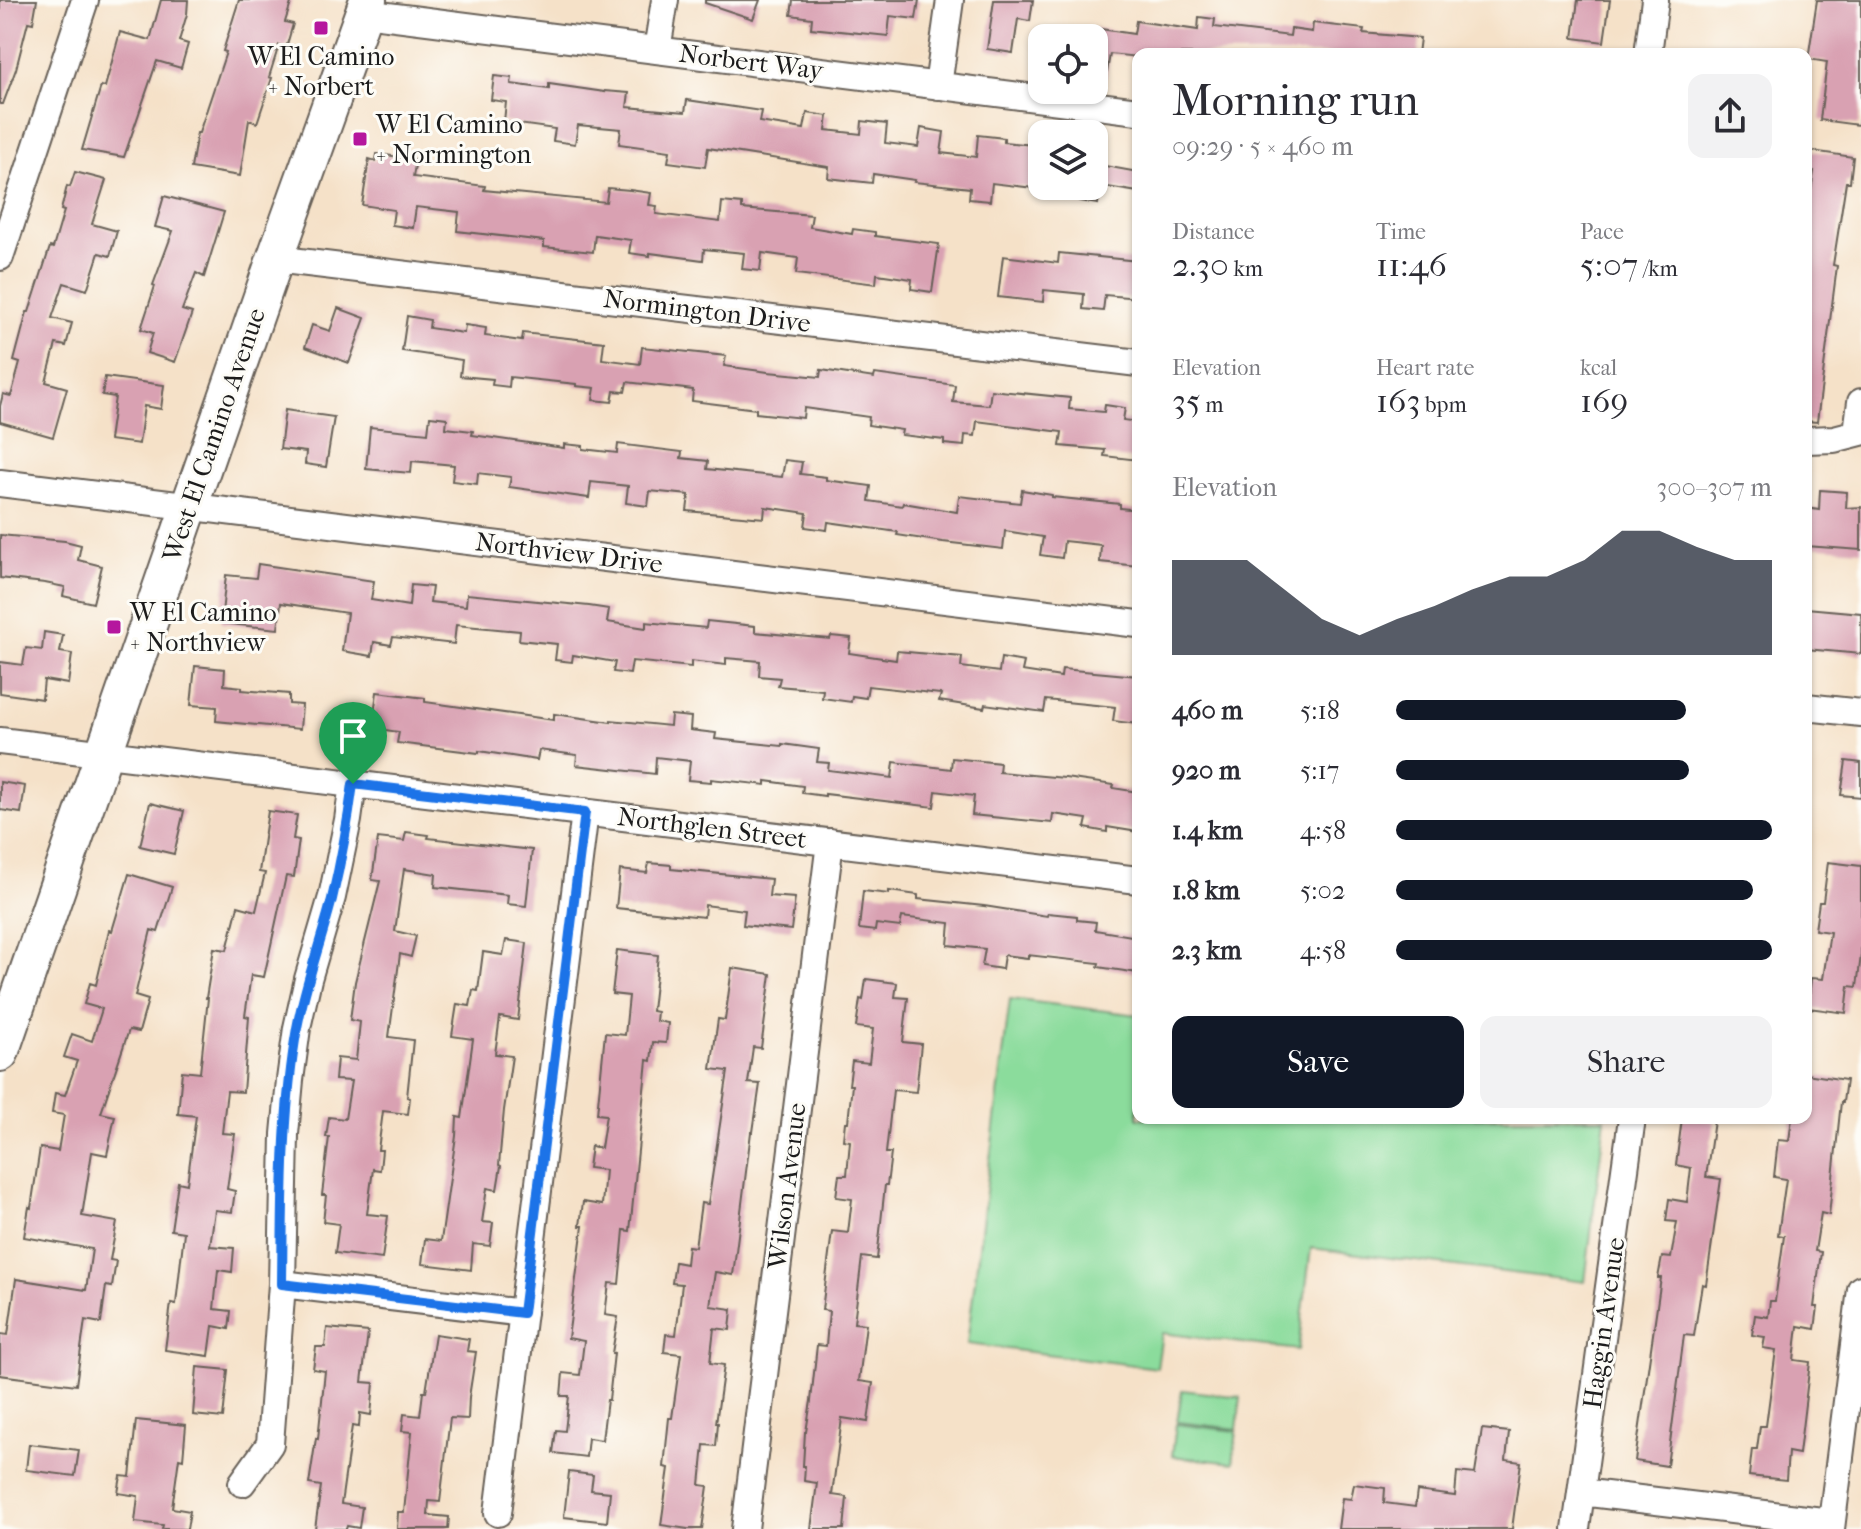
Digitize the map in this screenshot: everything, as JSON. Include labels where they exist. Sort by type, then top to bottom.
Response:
[{"type":"main road","name":"West El Camino Avenue","points":[[0,1053],[275,259],[366,7]]},
{"type":"street","points":[[0,257],[85,0]]},
{"type":"street","points":[[657,50],[665,0]]},
{"type":"street","points":[[938,86],[950,0]]},
{"type":"street","points":[[1649,48],[1655,0]]},
{"type":"street","name":"Norbert Way","points":[[366,7],[657,50],[1132,110]]},
{"type":"street","name":"Normington Drive","points":[[275,259],[1132,362]]},
{"type":"street","points":[[1812,440],[1834,439],[1859,432],[1861,402]]},
{"type":"street","name":"Northview Drive","points":[[0,483],[1132,623]]},
{"type":"street","points":[[1812,708],[1861,713]]},
{"type":"street","name":"Northglen Street","points":[[0,741],[1132,879]]},
{"type":"street","points":[[242,1483],[270,1444],[282,1284],[285,1134],[297,1028],[332,897],[353,784]]},
{"type":"street","points":[[498,1513],[585,812]]},
{"type":"street","name":"Wilson Avenue","points":[[745,1529],[830,842]]},
{"type":"street","name":"Haggin Avenue","points":[[1576,1529],[1631,1124]]},
{"type":"street","points":[[282,1284],[523,1313]]},
{"type":"street","points":[[1581,1492],[1831,1526],[1861,1289]]},
{"type":"green space","points":[[1010,999],[1132,1014],[1132,1124],[1604,1124],[1585,1282],[1311,1248],[1298,1350],[1162,1333],[1157,1368],[967,1344]]},
{"type":"green space","points":[[1182,1390],[1241,1397],[1237,1429],[1177,1422]]},
{"type":"green space","points":[[1176,1424],[1237,1431],[1233,1463],[1172,1456]]},
{"type":"building","points":[[0,0],[37,0],[33,23],[28,22],[3,104],[0,104]]},
{"type":"building","points":[[161,0],[188,0],[179,41],[188,44],[181,68],[157,61],[124,157],[82,150],[101,86],[105,87],[120,32],[150,40]]},
{"type":"building","points":[[239,0],[292,0],[285,22],[293,24],[286,48],[279,45],[257,123],[249,120],[240,176],[191,168],[197,133],[226,52],[223,51]]},
{"type":"building","points":[[705,0],[760,0],[753,19],[705,3]]},
{"type":"building","points":[[793,0],[919,0],[916,19],[890,16],[888,36],[811,28],[812,18],[791,15]]},
{"type":"building","points":[[994,0],[1033,0],[1030,21],[1018,19],[1013,53],[987,49]]},
{"type":"building","points":[[1578,0],[1610,0],[1604,42],[1573,38]]},
{"type":"building","points":[[1817,0],[1861,0],[1861,105],[1858,125],[1820,120],[1827,62],[1812,60],[1810,48]]},
{"type":"building","points":[[1199,17],[1215,19],[1214,27],[1290,36],[1291,29],[1312,32],[1313,23],[1364,29],[1363,33],[1420,38],[1419,48],[1132,48],[1132,56],[1110,54],[1108,66],[1108,30],[1134,34],[1136,21],[1198,30]]},
{"type":"building","points":[[494,76],[512,78],[511,84],[549,89],[549,84],[629,93],[627,107],[685,112],[687,100],[761,111],[759,122],[804,129],[807,113],[828,116],[826,130],[861,134],[862,121],[887,124],[885,143],[918,147],[921,128],[944,132],[941,153],[976,157],[978,135],[1004,138],[1004,142],[1028,145],[1028,187],[992,183],[990,201],[969,199],[970,188],[873,174],[872,183],[828,178],[829,167],[708,148],[705,167],[668,162],[670,151],[619,144],[621,129],[578,125],[575,144],[553,141],[555,129],[504,122],[506,102],[491,100]]},
{"type":"building","points":[[1812,151],[1853,157],[1833,265],[1837,266],[1817,422],[1812,422]]},
{"type":"building","points":[[377,154],[416,159],[413,177],[485,186],[484,190],[606,202],[608,188],[630,190],[651,193],[649,205],[657,206],[656,214],[720,222],[722,202],[742,204],[742,209],[812,215],[810,227],[852,234],[853,229],[875,232],[875,236],[939,244],[932,292],[911,289],[912,279],[877,274],[876,284],[796,274],[798,258],[762,253],[760,271],[742,269],[744,253],[704,249],[703,260],[650,253],[650,256],[629,253],[631,240],[595,235],[593,252],[544,247],[544,241],[457,231],[459,212],[416,207],[413,228],[392,225],[394,210],[362,205],[369,159],[376,161]]},
{"type":"building","points":[[1108,167],[1132,171],[1132,191],[1108,187]]},
{"type":"building","points":[[75,172],[106,180],[92,224],[117,231],[110,256],[99,253],[87,290],[64,283],[52,318],[72,323],[66,346],[56,344],[46,382],[67,388],[53,437],[0,422],[0,406],[3,394],[11,396],[20,363],[14,361],[27,312],[50,247],[53,248],[64,211],[61,210],[67,186],[70,187]]},
{"type":"building","points":[[164,196],[224,212],[204,277],[196,273],[182,310],[192,313],[175,362],[147,353],[153,333],[141,329],[173,231],[155,227]]},
{"type":"building","points":[[1079,200],[1099,200],[1098,204]]},
{"type":"building","points":[[1059,253],[1132,260],[1132,297],[1105,295],[1103,311],[1083,309],[1084,294],[1044,290],[1043,302],[998,297],[1003,256],[1058,263]]},
{"type":"building","points":[[338,308],[365,318],[349,363],[305,347],[312,325],[330,331]]},
{"type":"building","points":[[407,316],[430,320],[429,328],[464,333],[465,325],[486,328],[485,336],[522,341],[523,333],[604,342],[602,359],[640,364],[642,347],[726,356],[724,366],[768,372],[820,377],[821,370],[955,385],[953,402],[989,405],[991,390],[1070,398],[1069,409],[1104,412],[1105,405],[1125,408],[1123,420],[1132,421],[1132,459],[1104,456],[1105,450],[1060,446],[1062,432],[977,421],[975,436],[965,435],[964,446],[944,444],[944,440],[901,435],[902,430],[868,425],[869,417],[804,408],[803,418],[756,413],[756,409],[692,401],[693,390],[627,382],[625,392],[614,391],[612,402],[593,400],[595,388],[510,377],[509,387],[492,385],[493,379],[460,376],[462,360],[402,351]]},
{"type":"building","points":[[105,377],[164,385],[161,409],[144,406],[139,444],[109,440],[115,397],[102,395]]},
{"type":"building","points":[[285,410],[334,417],[326,467],[305,464],[306,452],[280,449]]},
{"type":"building","points":[[430,416],[447,418],[446,428],[473,431],[472,435],[564,448],[564,444],[583,446],[583,449],[617,453],[618,444],[682,452],[681,458],[708,461],[707,469],[782,477],[785,460],[802,462],[800,474],[871,486],[869,501],[957,512],[959,496],[1020,503],[1022,490],[1052,497],[1120,504],[1120,508],[1132,509],[1132,565],[1100,562],[1101,545],[1064,541],[1062,558],[1040,555],[1043,537],[1005,531],[1003,549],[828,522],[827,530],[805,527],[807,513],[765,507],[764,518],[687,511],[689,495],[650,491],[648,506],[626,503],[628,486],[591,482],[589,498],[509,487],[511,477],[478,473],[477,484],[452,481],[454,465],[412,461],[411,473],[366,469],[370,427],[428,433]]},
{"type":"building","points":[[1820,490],[1847,492],[1846,508],[1861,507],[1861,550],[1812,546],[1812,509],[1819,510]]},
{"type":"building","points":[[0,535],[81,545],[78,560],[102,566],[93,603],[63,596],[65,587],[0,578]]},
{"type":"building","points":[[258,564],[374,581],[371,600],[409,606],[411,585],[432,587],[430,602],[466,606],[467,594],[589,606],[609,609],[607,622],[646,628],[646,622],[706,628],[707,621],[755,626],[755,632],[851,638],[849,653],[896,660],[897,651],[962,657],[961,667],[999,672],[1001,658],[1024,662],[1022,671],[1061,677],[1062,669],[1132,675],[1132,723],[1113,721],[1115,707],[1046,700],[1044,712],[985,704],[984,708],[939,701],[941,694],[868,686],[866,698],[852,696],[851,702],[822,698],[823,690],[778,686],[780,678],[759,676],[760,661],[726,658],[726,665],[691,661],[691,667],[632,661],[630,674],[613,672],[615,662],[573,655],[572,662],[555,660],[557,644],[519,640],[520,631],[456,625],[454,644],[393,637],[391,645],[374,642],[372,656],[342,651],[347,613],[281,603],[278,629],[221,623],[226,575],[256,578]]},
{"type":"building","points":[[1812,609],[1861,613],[1861,654],[1812,650]]},
{"type":"building","points":[[44,632],[63,635],[60,652],[72,654],[68,684],[44,680],[42,699],[0,693],[0,662],[23,665],[26,648],[42,650]]},
{"type":"building","points":[[195,666],[225,669],[224,685],[242,687],[242,690],[289,694],[289,704],[302,705],[300,729],[216,721],[217,707],[191,705]]},
{"type":"building","points":[[377,692],[554,720],[554,714],[670,726],[671,715],[691,717],[690,730],[716,733],[715,739],[819,749],[817,762],[829,763],[828,770],[892,778],[894,762],[951,769],[952,758],[1000,763],[999,772],[1114,785],[1113,788],[1132,791],[1132,831],[1107,827],[1107,832],[1085,828],[1087,819],[1053,814],[1052,823],[972,815],[974,796],[936,791],[934,807],[825,796],[802,793],[803,786],[766,781],[766,785],[711,779],[711,782],[688,780],[690,761],[656,757],[655,774],[576,765],[577,755],[539,750],[537,760],[397,743],[399,732],[372,728]]},
{"type":"building","points":[[1846,761],[1861,763],[1861,797],[1841,795]]},
{"type":"building","points":[[0,782],[25,786],[21,813],[0,810]]},
{"type":"building","points":[[150,803],[184,811],[174,854],[140,846]]},
{"type":"building","points":[[268,811],[297,815],[293,839],[299,840],[294,877],[286,876],[264,977],[251,975],[245,1016],[249,1017],[243,1092],[227,1091],[222,1133],[235,1134],[227,1189],[235,1191],[232,1212],[215,1210],[210,1246],[234,1248],[232,1272],[218,1270],[214,1309],[231,1311],[229,1329],[213,1326],[209,1356],[165,1350],[171,1303],[176,1304],[184,1232],[171,1230],[178,1182],[187,1184],[196,1116],[178,1114],[182,1071],[200,1073],[214,948],[227,950],[238,906],[256,911],[265,873],[259,872]]},
{"type":"building","points":[[406,832],[429,835],[428,838],[532,850],[526,906],[507,904],[508,895],[435,887],[436,874],[404,869],[395,931],[416,936],[411,957],[400,954],[389,1037],[413,1040],[407,1097],[410,1098],[408,1114],[383,1111],[378,1150],[382,1150],[380,1170],[373,1169],[367,1214],[388,1216],[382,1259],[335,1253],[339,1224],[323,1222],[326,1195],[322,1195],[329,1117],[345,1119],[351,1081],[335,1080],[337,1058],[356,1060],[360,1022],[350,1020],[355,982],[380,881],[372,880],[378,838],[404,841]]},
{"type":"building","points":[[1828,862],[1861,866],[1861,955],[1857,987],[1849,986],[1846,1013],[1812,1009],[1812,978],[1823,979],[1830,932],[1815,930],[1819,902],[1823,902]]},
{"type":"building","points":[[649,863],[671,865],[671,869],[771,879],[769,896],[795,898],[791,930],[743,925],[745,910],[705,905],[704,917],[616,908],[620,870],[647,873]]},
{"type":"building","points":[[129,874],[172,887],[158,932],[151,930],[135,996],[148,1000],[139,1032],[129,1030],[101,1113],[115,1116],[107,1155],[92,1152],[82,1216],[117,1222],[110,1260],[116,1261],[112,1287],[106,1286],[101,1323],[85,1320],[76,1385],[0,1375],[0,1334],[8,1335],[16,1279],[86,1290],[92,1249],[24,1237],[40,1148],[58,1151],[64,1115],[52,1113],[55,1093],[65,1095],[77,1061],[64,1057],[72,1034],[92,1041],[102,1009],[84,1004],[90,983],[96,985],[109,930],[112,931]]},
{"type":"building","points":[[863,891],[889,894],[889,891],[918,895],[918,899],[1047,916],[1048,913],[1077,916],[1077,920],[1096,922],[1095,930],[1132,936],[1132,972],[1098,967],[1099,963],[1028,955],[1028,958],[1004,955],[1002,969],[982,966],[985,949],[948,945],[950,923],[902,917],[900,927],[876,924],[875,931],[859,929]]},
{"type":"building","points":[[506,940],[527,943],[518,1020],[500,1017],[495,1054],[512,1056],[497,1190],[487,1188],[482,1222],[493,1223],[490,1246],[473,1244],[471,1270],[422,1264],[425,1239],[441,1241],[457,1117],[462,1118],[473,1039],[452,1036],[457,1004],[470,1006],[473,990],[478,991],[483,952],[503,955]]},
{"type":"building","points":[[617,950],[658,955],[652,1011],[657,1012],[656,1021],[668,1023],[666,1043],[653,1042],[651,1061],[647,1060],[630,1231],[624,1230],[619,1284],[609,1283],[605,1315],[618,1317],[609,1400],[602,1440],[588,1438],[586,1457],[553,1453],[556,1430],[565,1431],[569,1396],[561,1396],[563,1373],[580,1375],[584,1341],[568,1338],[583,1226],[580,1226],[583,1202],[602,1205],[605,1170],[588,1168],[591,1146],[601,1148],[606,1115],[597,1114],[605,1033],[625,1035],[629,996],[612,994]]},
{"type":"building","points":[[732,968],[771,974],[761,1048],[753,1047],[748,1083],[760,1084],[733,1275],[715,1272],[710,1306],[732,1309],[730,1330],[714,1328],[710,1363],[724,1365],[716,1446],[704,1445],[700,1485],[708,1486],[702,1529],[688,1529],[661,1525],[669,1468],[664,1467],[669,1418],[672,1418],[681,1354],[664,1352],[666,1334],[676,1335],[682,1284],[672,1283],[675,1262],[686,1264],[688,1246],[695,1247],[701,1203],[708,1204],[728,1071],[711,1069],[718,1019],[725,1020]]},
{"type":"building","points":[[866,979],[897,983],[895,997],[908,998],[903,1042],[921,1044],[916,1092],[893,1090],[886,1153],[891,1153],[877,1259],[862,1257],[854,1323],[866,1324],[859,1381],[873,1383],[868,1422],[842,1418],[832,1495],[847,1497],[844,1529],[811,1529],[817,1483],[804,1481],[805,1432],[817,1345],[826,1346],[829,1311],[822,1310],[832,1231],[848,1233],[852,1199],[836,1197],[839,1175],[847,1175],[850,1141],[843,1140],[845,1122],[848,1122],[852,1061],[869,1063],[873,1029],[856,1027]]},
{"type":"building","points":[[1812,1075],[1846,1080],[1829,1215],[1821,1213],[1815,1251],[1821,1252],[1814,1307],[1818,1307],[1815,1329],[1798,1326],[1794,1360],[1810,1362],[1799,1454],[1788,1452],[1786,1480],[1749,1476],[1752,1449],[1757,1449],[1760,1426],[1766,1426],[1776,1350],[1763,1348],[1765,1337],[1752,1335],[1755,1315],[1768,1317],[1770,1301],[1775,1301],[1784,1236],[1778,1235],[1786,1179],[1774,1177],[1778,1140],[1789,1141],[1791,1124],[1812,1124]]},
{"type":"building","points":[[1681,1124],[1714,1124],[1706,1177],[1721,1179],[1706,1285],[1702,1284],[1694,1336],[1684,1335],[1667,1466],[1635,1461],[1661,1278],[1658,1278],[1662,1257],[1671,1258],[1677,1222],[1666,1221],[1669,1199],[1687,1202],[1691,1168],[1676,1165]]},
{"type":"building","points":[[327,1328],[368,1332],[362,1382],[374,1383],[371,1415],[360,1413],[359,1427],[352,1426],[341,1504],[362,1507],[359,1528],[315,1529],[321,1486],[309,1484],[318,1439],[325,1371],[313,1369],[316,1347],[325,1347]]},
{"type":"building","points":[[435,1334],[469,1339],[467,1351],[476,1352],[468,1419],[450,1418],[440,1502],[429,1501],[428,1515],[449,1517],[448,1529],[397,1529],[398,1512],[404,1512],[412,1432],[402,1431],[404,1414],[420,1416]]},
{"type":"building","points":[[197,1367],[228,1370],[223,1418],[193,1415]]},
{"type":"building","points":[[136,1420],[186,1425],[183,1459],[179,1458],[172,1508],[190,1511],[187,1529],[162,1529],[163,1525],[135,1522],[138,1496],[118,1493],[121,1476],[130,1477]]},
{"type":"building","points":[[1482,1429],[1509,1432],[1506,1460],[1521,1462],[1512,1529],[1338,1529],[1342,1498],[1351,1499],[1354,1484],[1385,1488],[1384,1503],[1415,1507],[1417,1491],[1455,1496],[1457,1472],[1475,1474]]},
{"type":"building","points":[[29,1444],[79,1450],[75,1476],[26,1470]]},
{"type":"building","points":[[569,1472],[593,1475],[591,1490],[610,1492],[607,1522],[564,1517]]},
{"type":"place","name":"W El Camino + Norbert","points":[[321,28]]},
{"type":"place","name":"W El Camino + Normington","points":[[360,139]]},
{"type":"place","name":"W El Camino + Northview","points":[[114,627]]},
{"type":"route","points":[[353,784],[585,812],[523,1313],[282,1284],[285,1134],[297,1028],[332,897],[353,784]]}]
